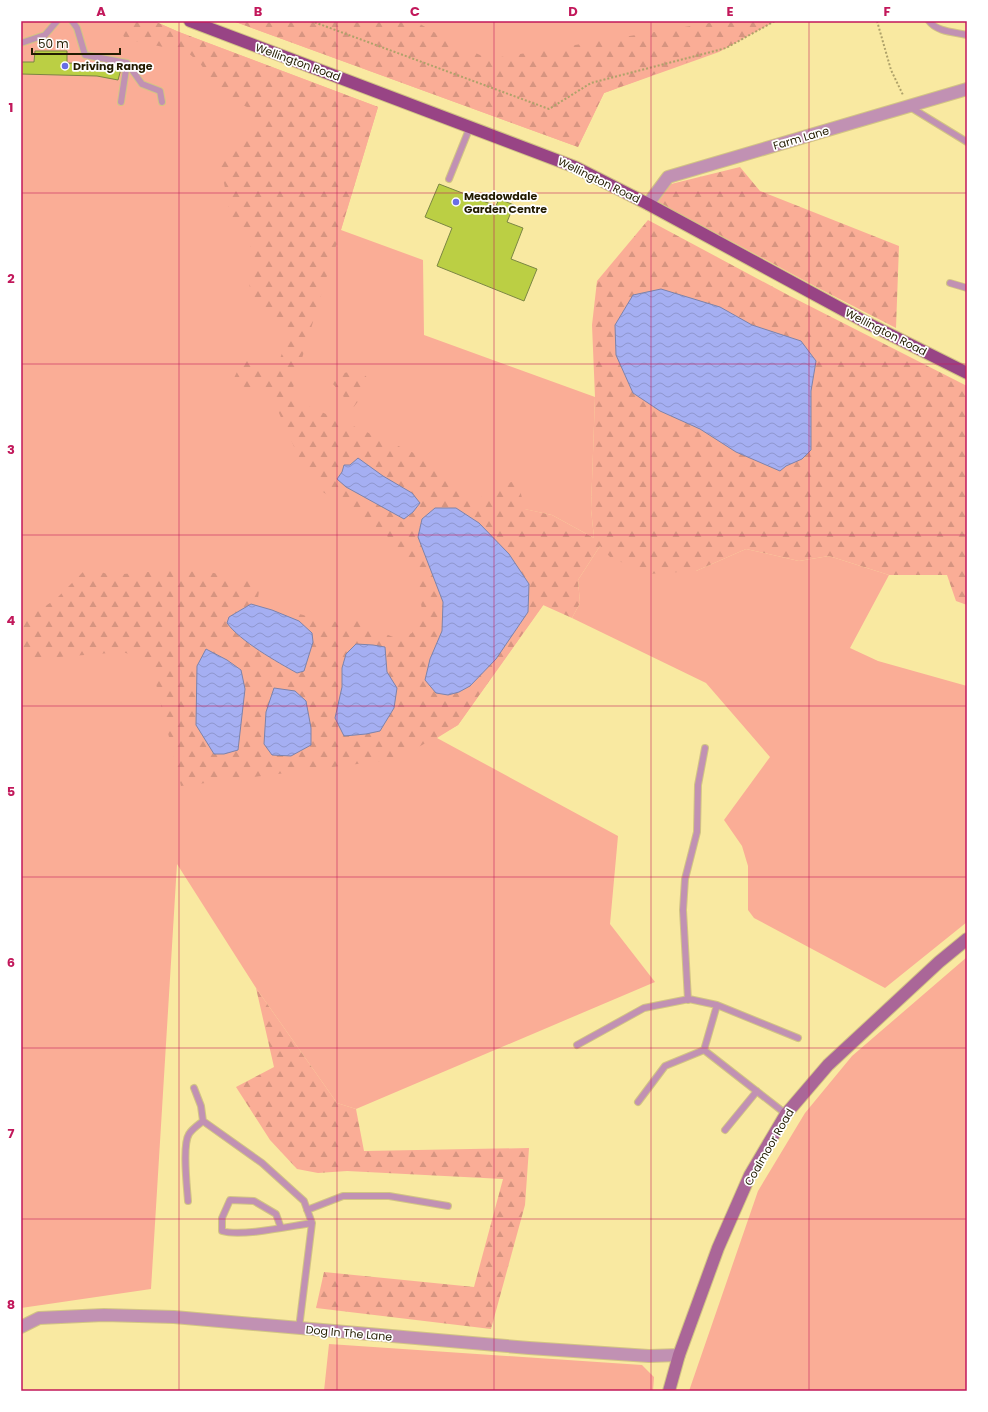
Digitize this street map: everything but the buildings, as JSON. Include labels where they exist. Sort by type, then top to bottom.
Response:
[{"type":"main road","name":"Wellington Road","points":[[190,21],[575,167],[648,204],[871,325],[967,373]]},
{"type":"street","name":"Farm Lane","points":[[648,204],[668,177],[967,89]]},
{"type":"street","name":"Coalmoor Road","points":[[670,1391],[679,1355],[718,1248],[750,1175],[786,1114],[828,1064],[939,962],[967,939]]},
{"type":"street","name":"Dog In The Lane","points":[[21,1327],[40,1318],[104,1315],[174,1317],[529,1348],[649,1356],[679,1355]]},
{"type":"lane","points":[[21,43],[44,35],[57,21]]},
{"type":"lane","points":[[72,21],[76,28],[85,55],[127,63],[142,84],[160,92],[162,102]]},
{"type":"lane","points":[[929,21],[932,26],[939,29],[967,35]]},
{"type":"lane","points":[[122,102],[127,63]]},
{"type":"lane","points":[[909,106],[967,142]]},
{"type":"lane","points":[[449,179],[470,127]]},
{"type":"lane","points":[[950,283],[967,288]]},
{"type":"lane","points":[[688,1000],[683,910],[685,879],[697,832],[698,785],[705,748]]},
{"type":"lane","points":[[577,1045],[644,1008],[688,1000],[717,1005],[798,1038]]},
{"type":"lane","points":[[704,1050],[717,1005]]},
{"type":"lane","points":[[704,1050],[786,1114]]},
{"type":"lane","points":[[638,1102],[665,1066],[704,1050]]},
{"type":"lane","points":[[194,1088],[201,1106],[203,1121],[262,1163],[304,1201],[312,1223],[299,1328]]},
{"type":"lane","points":[[724,1130],[756,1091]]},
{"type":"lane","points":[[188,1201],[187,1140],[189,1134],[203,1121]]},
{"type":"lane","points":[[307,1210],[344,1196],[389,1196],[448,1206]]},
{"type":"lane","points":[[281,1228],[276,1214],[254,1201],[230,1200],[222,1218],[222,1231],[229,1233],[281,1228],[312,1223]]},
{"type":"path","points":[[311,21],[549,109],[591,83],[726,48],[775,21]]},
{"type":"path","points":[[877,21],[891,70],[909,106]]},
{"type":"green space","points":[[21,21],[154,21],[179,32],[378,107],[341,230],[423,260],[424,335],[595,397],[591,509],[594,538],[552,515],[478,499],[569,569],[458,725],[437,738],[618,836],[610,924],[655,982],[356,1109],[337,1103],[256,988],[177,864],[151,1289],[21,1308]]},
{"type":"green space","points":[[116,21],[154,21],[179,32],[378,107],[290,398],[423,457],[477,499],[517,479],[525,509],[552,515],[594,538],[591,509],[595,397],[592,325],[597,281],[648,220],[788,295],[967,386],[967,605],[956,601],[947,575],[889,575],[829,556],[799,561],[746,549],[696,571],[648,574],[610,557],[600,546],[578,580],[580,603],[572,618],[543,605],[458,725],[397,759],[181,786],[156,684],[144,658],[122,652],[21,660],[21,622],[56,599],[87,568],[111,575],[172,570],[214,573],[260,584],[257,605],[251,604],[229,617],[308,656],[313,642],[312,633],[299,621],[287,616],[288,611],[326,621],[346,622],[359,615],[381,632],[398,639],[412,633],[422,612],[418,575],[384,532],[323,492],[300,460],[275,404],[273,393],[231,384],[245,356],[258,369],[275,371],[289,336],[271,315],[254,300],[249,284],[252,258],[250,244],[230,216],[219,155],[238,143],[254,129],[247,107],[226,98],[199,62],[187,52],[125,39]]},
{"type":"green space","points":[[233,21],[775,21],[719,52],[604,93],[578,147]]},
{"type":"green space","points":[[233,21],[415,21],[451,42],[489,59],[721,21],[775,21],[726,48],[604,93],[578,147]]},
{"type":"green space","points":[[740,167],[760,191],[899,246],[896,328],[658,202],[671,184]]},
{"type":"green space","points":[[360,370],[372,383],[353,408],[328,378],[338,374]]},
{"type":"green space","points":[[600,546],[696,571],[746,549],[799,561],[829,556],[889,575],[850,648],[878,661],[967,686],[967,922],[885,988],[754,918],[748,910],[748,866],[742,846],[724,820],[770,757],[706,683],[572,618],[580,603],[578,580]]},
{"type":"green space","points":[[967,957],[967,1391],[689,1391],[758,1191],[805,1113],[852,1056]]},
{"type":"green space","points":[[256,988],[337,1103],[356,1109],[364,1151],[529,1148],[525,1205],[491,1329],[316,1308],[324,1272],[474,1287],[503,1179],[347,1171],[318,1173],[297,1169],[270,1140],[236,1087],[274,1067]]},
{"type":"green space","points":[[329,1344],[642,1365],[654,1377],[653,1391],[324,1391]]},
{"type":"water","points":[[661,289],[720,307],[752,325],[801,341],[816,361],[811,391],[811,450],[802,459],[786,466],[780,471],[736,452],[700,429],[660,411],[633,393],[616,355],[615,325],[633,295]]},
{"type":"water","points":[[358,458],[383,476],[412,493],[420,503],[413,512],[404,519],[346,487],[337,479],[342,472],[344,465],[350,465]]},
{"type":"water","points":[[435,508],[456,508],[479,523],[509,554],[529,584],[528,612],[496,659],[470,686],[459,692],[448,695],[436,693],[425,680],[430,659],[442,631],[443,602],[418,537],[422,519]]},
{"type":"water","points":[[251,604],[272,610],[299,621],[312,633],[313,642],[304,671],[297,673],[269,657],[241,637],[227,623],[229,617]]},
{"type":"water","points":[[356,644],[385,647],[387,672],[397,688],[394,708],[380,731],[344,736],[335,718],[342,687],[342,668],[346,654]]},
{"type":"water","points":[[206,649],[227,660],[241,670],[245,689],[238,750],[224,754],[214,754],[196,725],[197,666]]},
{"type":"water","points":[[274,688],[295,691],[306,701],[311,728],[311,745],[291,756],[272,755],[264,744],[266,712]]},
{"type":"place","name":"Driving Range","points":[[65,66]]},
{"type":"place","name":"Meadowdale Garden Centre","points":[[456,202]]}]
